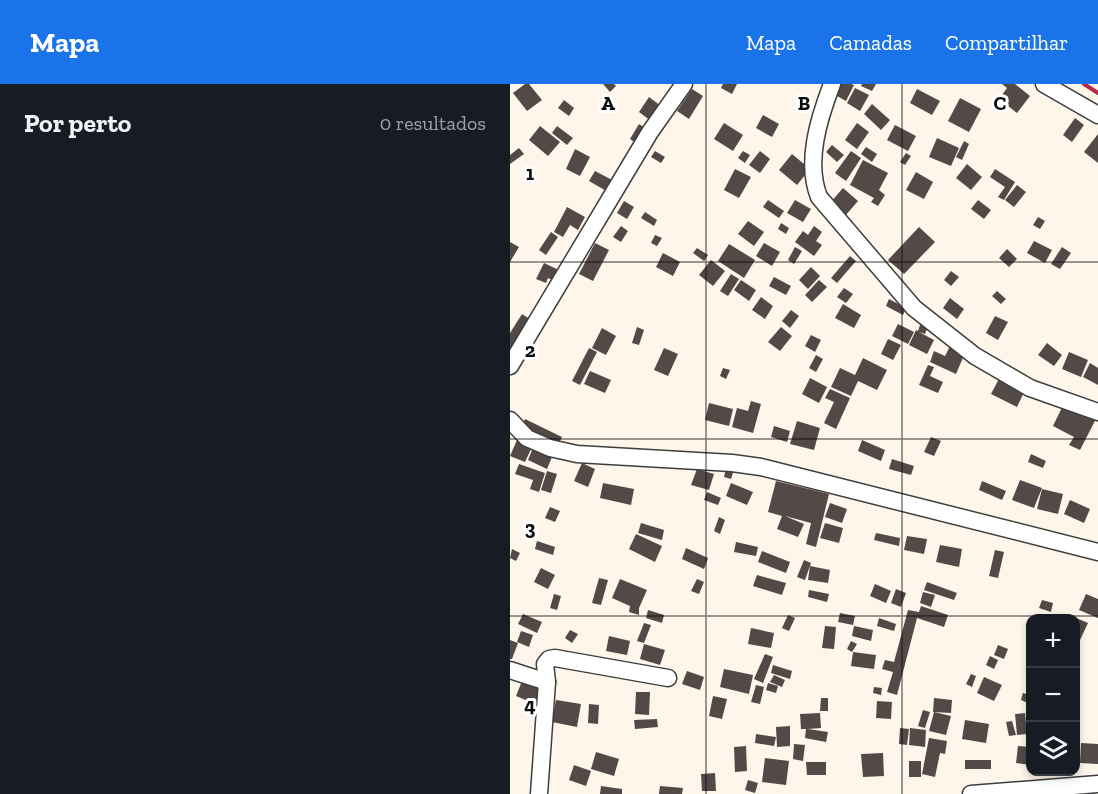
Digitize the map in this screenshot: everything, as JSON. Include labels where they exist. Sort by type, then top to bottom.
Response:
[{"type":"street","points":[[510,366],[651,132],[684,84]]},
{"type":"street","points":[[832,84],[821,111],[816,139],[813,182],[819,197],[914,308],[975,356],[1030,388],[1098,412]]},
{"type":"street","points":[[1044,84],[1098,115]]},
{"type":"street","points":[[510,420],[527,438],[550,448],[577,454],[732,463],[761,467],[1098,552]]},
{"type":"street","points":[[539,794],[547,682],[545,664],[549,659],[555,658],[668,678]]},
{"type":"street","points":[[510,670],[547,682]]},
{"type":"street","points":[[971,794],[1089,787]]},
{"type":"building","points":[[525,84],[529,84],[542,100],[527,111],[513,93]]},
{"type":"building","points":[[603,84],[614,84],[616,86],[610,92]]},
{"type":"building","points":[[723,84],[737,84],[732,94],[721,88]]},
{"type":"building","points":[[832,84],[854,85],[846,101],[828,91]]},
{"type":"building","points":[[862,84],[876,84],[872,91],[861,86]]},
{"type":"building","points":[[1002,84],[1015,84],[1030,96],[1017,113],[999,99],[1007,88]]},
{"type":"building","points":[[855,88],[869,95],[860,111],[847,103]]},
{"type":"building","points":[[692,89],[703,96],[689,119],[677,111]]},
{"type":"building","points":[[917,89],[940,101],[932,115],[910,103]]},
{"type":"building","points":[[649,97],[661,106],[651,121],[639,112]]},
{"type":"building","points":[[960,98],[981,109],[969,132],[948,121]]},
{"type":"building","points":[[564,100],[574,108],[569,116],[558,108]]},
{"type":"building","points":[[872,104],[890,120],[881,130],[864,114]]},
{"type":"building","points":[[763,115],[779,124],[772,137],[756,128]]},
{"type":"building","points":[[1075,118],[1084,125],[1072,142],[1063,135]]},
{"type":"building","points":[[724,123],[743,135],[733,151],[714,139]]},
{"type":"building","points":[[857,123],[869,132],[857,149],[845,140]]},
{"type":"building","points":[[639,124],[645,128],[636,143],[630,139]]},
{"type":"building","points":[[895,125],[916,136],[908,151],[887,140]]},
{"type":"building","points":[[540,126],[560,142],[548,156],[529,140]]},
{"type":"building","points":[[557,126],[573,138],[567,145],[552,133]]},
{"type":"building","points":[[1098,134],[1098,163],[1084,152]]},
{"type":"building","points":[[937,138],[959,148],[951,166],[929,157]]},
{"type":"building","points":[[964,141],[969,144],[962,160],[956,157]]},
{"type":"building","points":[[832,145],[844,155],[837,162],[826,152]]},
{"type":"building","points":[[866,147],[877,154],[872,162],[861,154]]},
{"type":"building","points":[[519,148],[524,154],[510,164],[510,155]]},
{"type":"building","points":[[575,149],[590,157],[580,176],[566,169]]},
{"type":"building","points":[[655,151],[665,157],[661,163],[651,157]]},
{"type":"building","points":[[743,151],[750,155],[745,163],[738,158]]},
{"type":"building","points":[[760,151],[770,159],[760,173],[749,165]]},
{"type":"building","points":[[851,151],[861,158],[846,181],[835,173]]},
{"type":"building","points":[[906,153],[911,156],[905,165],[900,162]]},
{"type":"building","points":[[792,154],[810,169],[797,185],[779,170]]},
{"type":"building","points":[[863,160],[888,173],[879,190],[885,195],[878,206],[871,202],[874,198],[850,185]]},
{"type":"building","points":[[967,164],[982,177],[971,190],[956,178]]},
{"type":"building","points":[[735,169],[751,177],[739,198],[724,190]]},
{"type":"building","points":[[995,169],[1015,182],[1004,200],[998,197],[1005,187],[990,177]]},
{"type":"building","points":[[595,171],[614,181],[608,192],[589,181]]},
{"type":"building","points":[[916,172],[933,182],[924,199],[906,190]]},
{"type":"building","points":[[1017,185],[1026,192],[1014,207],[1005,200]]},
{"type":"building","points":[[843,188],[858,201],[845,216],[830,203]]},
{"type":"building","points":[[768,200],[784,211],[779,218],[763,207]]},
{"type":"building","points":[[795,200],[811,209],[803,222],[787,213]]},
{"type":"building","points":[[978,200],[991,210],[984,219],[971,209]]},
{"type":"building","points":[[624,201],[634,207],[627,219],[617,213]]},
{"type":"building","points":[[567,207],[585,217],[578,230],[570,225],[563,237],[554,232]]},
{"type":"building","points":[[645,212],[657,220],[654,226],[641,218]]},
{"type":"building","points":[[1038,217],[1045,221],[1040,229],[1033,225]]},
{"type":"building","points":[[748,221],[764,232],[754,246],[738,234]]},
{"type":"building","points":[[781,223],[789,228],[786,234],[778,229]]},
{"type":"building","points":[[621,226],[628,231],[621,242],[613,237]]},
{"type":"building","points":[[814,226],[822,232],[816,241],[822,245],[814,256],[795,242],[803,231],[808,235]]},
{"type":"building","points":[[919,227],[935,242],[904,274],[888,260]]},
{"type":"building","points":[[551,232],[558,237],[546,255],[539,250]]},
{"type":"building","points":[[655,235],[662,238],[657,246],[651,243]]},
{"type":"building","points":[[1034,241],[1052,250],[1045,263],[1027,253]]},
{"type":"building","points":[[510,242],[519,247],[510,262]]},
{"type":"building","points":[[595,243],[609,250],[593,281],[579,274]]},
{"type":"building","points":[[764,243],[780,252],[772,266],[756,256]]},
{"type":"building","points":[[729,244],[755,260],[744,278],[718,261]]},
{"type":"building","points":[[795,247],[802,251],[794,264],[788,260]]},
{"type":"building","points":[[1062,247],[1071,253],[1060,269],[1051,264]]},
{"type":"building","points":[[697,248],[708,255],[704,261],[693,253]]},
{"type":"building","points":[[1007,249],[1017,259],[1009,267],[999,258]]},
{"type":"building","points":[[663,253],[680,262],[673,276],[656,267]]},
{"type":"building","points":[[850,256],[856,261],[837,283],[831,278]]},
{"type":"building","points":[[711,260],[725,271],[713,286],[699,275]]},
{"type":"building","points":[[544,263],[561,271],[556,282],[548,278],[546,283],[536,279]]},
{"type":"building","points":[[811,267],[820,276],[808,289],[799,280]]},
{"type":"building","points":[[951,271],[959,277],[951,286],[944,280]]},
{"type":"building","points":[[731,274],[739,279],[728,296],[720,291]]},
{"type":"building","points":[[774,277],[791,286],[786,295],[769,286]]},
{"type":"building","points":[[741,280],[756,290],[749,301],[734,290]]},
{"type":"building","points":[[819,280],[827,287],[812,302],[805,295]]},
{"type":"building","points":[[844,288],[853,294],[846,303],[837,297]]},
{"type":"building","points":[[997,291],[1006,299],[1001,304],[992,296]]},
{"type":"building","points":[[761,297],[773,306],[765,319],[752,310]]},
{"type":"building","points":[[950,298],[964,309],[957,319],[943,308]]},
{"type":"building","points":[[889,299],[906,308],[903,315],[886,306]]},
{"type":"building","points":[[843,304],[861,315],[854,328],[835,318]]},
{"type":"building","points":[[791,310],[799,316],[790,328],[782,321]]},
{"type":"building","points":[[924,313],[932,316],[925,334],[919,332],[934,340],[927,354],[909,345],[916,330],[918,331]]},
{"type":"building","points":[[522,314],[533,321],[510,358],[510,333]]},
{"type":"building","points":[[995,316],[1008,322],[998,340],[986,333]]},
{"type":"building","points":[[898,324],[914,332],[908,344],[892,336]]},
{"type":"building","points":[[637,327],[644,330],[639,345],[632,343]]},
{"type":"building","points":[[781,327],[792,336],[780,351],[768,342]]},
{"type":"building","points":[[602,328],[616,336],[606,355],[592,348]]},
{"type":"building","points":[[811,335],[821,340],[815,352],[805,346]]},
{"type":"building","points":[[888,339],[901,345],[893,360],[881,354]]},
{"type":"building","points":[[1047,343],[1062,355],[1054,366],[1038,355]]},
{"type":"building","points":[[950,346],[965,353],[956,374],[930,362],[934,351],[945,356]]},
{"type":"building","points":[[589,348],[597,352],[580,385],[572,381]]},
{"type":"building","points":[[664,348],[678,354],[668,376],[654,370]]},
{"type":"building","points":[[1069,352],[1088,360],[1081,377],[1062,369]]},
{"type":"building","points":[[816,355],[823,359],[816,372],[809,368]]},
{"type":"building","points":[[863,358],[887,370],[877,390],[858,381],[851,396],[831,387],[840,368],[855,375]]},
{"type":"building","points":[[1090,363],[1098,368],[1098,385],[1083,377]]},
{"type":"building","points":[[928,365],[934,367],[930,376],[943,382],[938,393],[919,385]]},
{"type":"building","points":[[723,368],[730,370],[726,379],[720,376]]},
{"type":"building","points":[[590,371],[611,380],[605,393],[584,384]]},
{"type":"building","points":[[1001,375],[1026,388],[1017,407],[991,394]]},
{"type":"building","points":[[810,378],[827,387],[819,403],[802,394]]},
{"type":"building","points":[[830,389],[850,398],[836,429],[824,423],[834,402],[825,398]]},
{"type":"building","points":[[1066,399],[1098,415],[1080,450],[1069,445],[1074,437],[1053,426]]},
{"type":"building","points":[[751,401],[761,404],[753,433],[732,427],[737,408],[748,411]]},
{"type":"building","points":[[709,403],[733,409],[729,426],[705,420]]},
{"type":"building","points":[[525,419],[562,437],[553,455],[516,438]]},
{"type":"building","points":[[797,421],[820,428],[814,450],[790,444]]},
{"type":"building","points":[[774,426],[790,431],[787,442],[771,437]]},
{"type":"building","points":[[931,437],[941,441],[934,456],[924,452]]},
{"type":"building","points":[[517,440],[532,447],[525,462],[510,456]]},
{"type":"building","points":[[862,440],[885,450],[881,461],[858,451]]},
{"type":"building","points":[[533,448],[552,457],[547,469],[528,460]]},
{"type":"building","points":[[1031,454],[1046,461],[1043,468],[1028,462]]},
{"type":"building","points":[[892,459],[914,466],[911,475],[889,469]]},
{"type":"building","points":[[728,460],[736,463],[731,479],[724,477]]},
{"type":"building","points":[[582,463],[595,469],[588,487],[574,481]]},
{"type":"building","points":[[519,464],[545,473],[539,492],[530,489],[533,480],[515,474]]},
{"type":"building","points":[[697,469],[714,474],[709,490],[691,485]]},
{"type":"building","points":[[547,471],[557,474],[551,493],[541,490]]},
{"type":"building","points":[[1020,480],[1042,488],[1034,508],[1012,500]]},
{"type":"building","points":[[776,481],[829,494],[816,547],[806,544],[811,523],[785,516],[804,524],[798,537],[777,529],[782,516],[768,512]]},
{"type":"building","points":[[982,481],[1006,491],[1002,500],[979,490]]},
{"type":"building","points":[[603,483],[634,489],[631,505],[600,498]]},
{"type":"building","points":[[731,483],[753,492],[747,505],[726,496]]},
{"type":"building","points":[[1042,489],[1063,494],[1058,514],[1037,509]]},
{"type":"building","points":[[707,492],[721,498],[718,505],[704,500]]},
{"type":"building","points":[[1070,500],[1090,509],[1084,523],[1064,514]]},
{"type":"building","points":[[830,503],[847,509],[842,523],[825,517]]},
{"type":"building","points":[[550,507],[560,511],[555,522],[545,518]]},
{"type":"building","points":[[719,517],[725,520],[720,534],[714,531]]},
{"type":"building","points":[[641,523],[664,530],[662,540],[638,533]]},
{"type":"building","points":[[825,523],[843,528],[839,543],[820,538]]},
{"type":"building","points":[[876,533],[900,538],[899,546],[874,540]]},
{"type":"building","points":[[636,534],[662,546],[655,562],[629,549]]},
{"type":"building","points":[[907,536],[927,539],[924,554],[904,550]]},
{"type":"building","points":[[537,541],[555,547],[553,555],[535,549]]},
{"type":"building","points":[[736,542],[758,547],[756,556],[734,552]]},
{"type":"building","points":[[940,545],[962,549],[959,567],[936,562]]},
{"type":"building","points":[[686,548],[708,558],[704,569],[682,559]]},
{"type":"building","points":[[512,549],[520,553],[516,561],[510,558]]},
{"type":"building","points":[[995,550],[1004,552],[998,578],[989,576]]},
{"type":"building","points":[[762,551],[790,562],[786,573],[758,562]]},
{"type":"building","points":[[804,560],[811,563],[805,580],[797,577]]},
{"type":"building","points":[[810,566],[830,570],[828,583],[808,580]]},
{"type":"building","points":[[541,568],[555,575],[548,589],[534,582]]},
{"type":"building","points":[[757,575],[786,583],[782,595],[753,586]]},
{"type":"building","points":[[599,578],[608,580],[601,605],[592,603]]},
{"type":"building","points":[[620,579],[647,590],[639,608],[639,615],[629,612],[630,606],[612,598]]},
{"type":"building","points":[[697,579],[704,582],[699,594],[691,591]]},
{"type":"building","points":[[927,582],[957,593],[954,600],[924,590]]},
{"type":"building","points":[[875,584],[891,591],[886,603],[870,596]]},
{"type":"building","points":[[896,589],[906,593],[901,607],[891,603]]},
{"type":"building","points":[[809,590],[829,594],[827,602],[808,597]]},
{"type":"building","points":[[923,592],[935,595],[931,607],[920,603]]},
{"type":"building","points":[[554,594],[561,596],[557,610],[550,608]]},
{"type":"building","points":[[1086,594],[1098,599],[1098,618],[1079,610]]},
{"type":"building","points":[[1042,600],[1053,603],[1051,612],[1039,608]]},
{"type":"building","points":[[921,606],[948,615],[944,627],[917,618],[897,695],[887,692],[893,672],[882,669],[885,660],[894,662],[908,610],[919,612]]},
{"type":"building","points":[[648,610],[664,615],[662,623],[646,618]]},
{"type":"building","points":[[840,613],[855,616],[853,625],[838,622]]},
{"type":"building","points":[[523,614],[542,622],[537,633],[518,624]]},
{"type":"building","points":[[788,615],[795,618],[789,631],[782,628]]},
{"type":"building","points":[[879,618],[896,624],[894,631],[877,626]]},
{"type":"building","points":[[1080,620],[1088,623],[1080,640]]},
{"type":"building","points":[[644,623],[651,625],[644,643],[637,641]]},
{"type":"building","points":[[825,626],[836,627],[834,649],[822,648]]},
{"type":"building","points":[[854,626],[873,630],[871,641],[852,636]]},
{"type":"building","points":[[751,628],[774,633],[771,648],[748,644]]},
{"type":"building","points":[[570,630],[578,634],[572,643],[565,638]]},
{"type":"building","points":[[521,631],[533,635],[529,647],[517,642]]},
{"type":"building","points":[[609,636],[630,641],[627,655],[606,651]]},
{"type":"building","points":[[510,640],[518,643],[512,659],[510,659]]},
{"type":"building","points":[[851,641],[857,644],[852,652],[847,649]]},
{"type":"building","points":[[644,644],[665,650],[660,665],[640,659]]},
{"type":"building","points":[[998,645],[1008,649],[1004,659],[994,655]]},
{"type":"building","points":[[853,652],[876,655],[874,669],[851,666]]},
{"type":"building","points":[[765,654],[773,657],[763,683],[754,679]]},
{"type":"building","points":[[990,656],[998,660],[994,669],[986,665]]},
{"type":"building","points":[[773,665],[792,671],[790,679],[771,673]]},
{"type":"building","points":[[724,669],[753,675],[749,694],[720,687]]},
{"type":"building","points":[[687,671],[704,677],[700,690],[682,684]]},
{"type":"building","points":[[971,674],[976,676],[972,687],[966,684]]},
{"type":"building","points":[[774,675],[785,680],[782,687],[770,682]]},
{"type":"building","points":[[984,677],[1002,685],[994,701],[977,693]]},
{"type":"building","points":[[522,681],[541,689],[535,704],[516,696]]},
{"type":"building","points":[[768,683],[778,686],[776,693],[766,690]]},
{"type":"building","points":[[756,685],[764,687],[760,704],[751,702]]},
{"type":"building","points":[[874,687],[882,688],[881,695],[873,693]]},
{"type":"building","points":[[636,692],[650,692],[649,715],[635,714]]},
{"type":"building","points":[[1023,693],[1026,694],[1026,702],[1021,700]]},
{"type":"building","points":[[713,696],[727,699],[722,719],[709,716]]},
{"type":"building","points":[[821,698],[828,698],[828,711],[820,711]]},
{"type":"building","points":[[934,698],[952,700],[951,713],[933,712]]},
{"type":"building","points":[[556,700],[581,704],[577,727],[552,722]]},
{"type":"building","points":[[877,701],[892,702],[891,719],[876,718]]},
{"type":"building","points":[[589,704],[599,705],[598,724],[588,723]]},
{"type":"building","points":[[923,710],[930,712],[925,728],[918,726]]},
{"type":"building","points":[[934,712],[951,716],[946,735],[929,731]]},
{"type":"building","points":[[820,713],[821,728],[808,729],[828,732],[826,742],[805,738],[806,729],[801,729],[800,714]]},
{"type":"building","points":[[1025,713],[1026,734],[1017,735],[1015,714]]},
{"type":"building","points":[[657,719],[658,727],[635,729],[634,720]]},
{"type":"building","points":[[965,720],[989,724],[986,743],[962,739]]},
{"type":"building","points":[[1012,721],[1016,735],[1009,736],[1006,722]]},
{"type":"building","points":[[790,726],[790,746],[777,747],[776,727]]},
{"type":"building","points":[[900,728],[909,729],[907,745],[899,744]]},
{"type":"building","points":[[910,728],[926,730],[925,747],[909,745]]},
{"type":"building","points":[[756,734],[776,737],[774,746],[755,743]]},
{"type":"building","points":[[929,738],[947,741],[945,754],[940,753],[935,777],[922,774]]},
{"type":"building","points":[[1081,743],[1098,744],[1098,764],[1080,763]]},
{"type":"building","points":[[794,744],[805,745],[803,761],[793,759]]},
{"type":"building","points":[[746,746],[747,771],[735,772],[734,747]]},
{"type":"building","points":[[1018,746],[1026,747],[1026,764],[1016,763]]},
{"type":"building","points":[[596,752],[619,759],[614,776],[591,769]]},
{"type":"building","points":[[883,753],[884,776],[863,777],[861,754]]},
{"type":"building","points":[[765,758],[789,761],[786,785],[762,782]]},
{"type":"building","points":[[965,760],[991,760],[991,769],[965,769]]},
{"type":"building","points":[[909,761],[921,761],[921,777],[909,777]]},
{"type":"building","points":[[806,762],[826,762],[826,775],[807,775]]},
{"type":"building","points":[[574,765],[591,771],[586,786],[569,780]]},
{"type":"building","points":[[715,773],[716,791],[702,791],[701,774]]},
{"type":"building","points":[[748,780],[758,783],[755,793],[745,790]]},
{"type":"building","points":[[601,786],[622,789],[622,794],[600,794]]},
{"type":"building","points":[[660,786],[683,788],[682,794],[659,794]]},
{"type":"railway","points":[[1084,84],[1098,93]]}]
